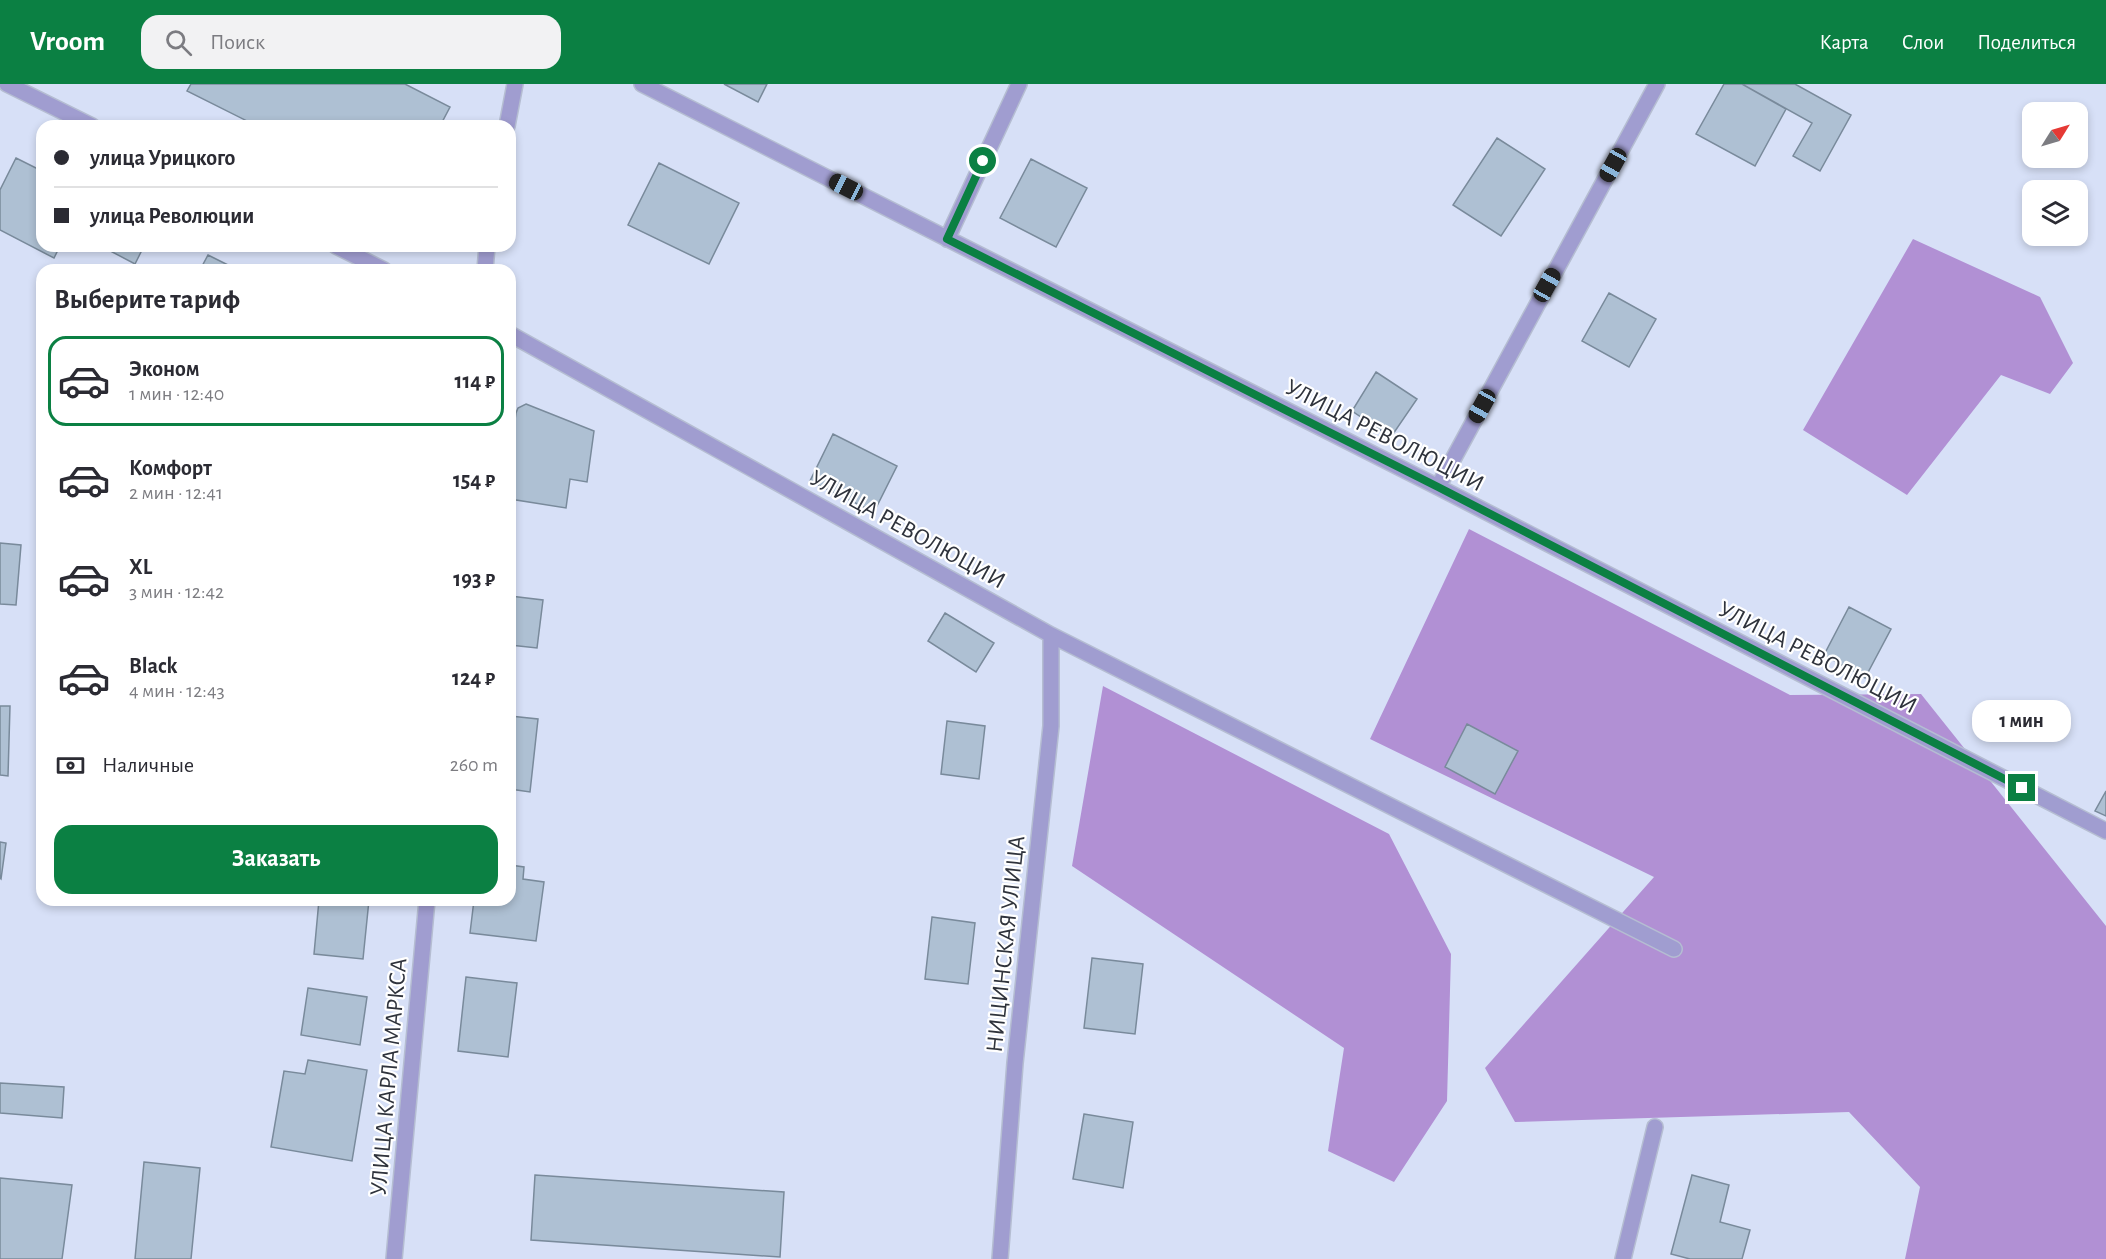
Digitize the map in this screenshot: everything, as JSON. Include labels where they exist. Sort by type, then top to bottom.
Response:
[{"type":"street","points":[[7,84],[80,120]]},
{"type":"street","points":[[508,120],[515,84]]},
{"type":"street","name":"УЛИЦА РЕВОЛЮЦИИ","points":[[642,84],[1438,487],[2106,831]]},
{"type":"street","points":[[947,239],[1019,84]]},
{"type":"street","points":[[1438,487],[1657,84]]},
{"type":"street","points":[[348,252],[372,264]]},
{"type":"street","name":"УЛИЦА РЕВОЛЮЦИИ","points":[[516,337],[1051,635],[1674,949]]},
{"type":"street","name":"НИЦИНСКАЯ УЛИЦА","points":[[1000,1259],[1015,1063],[1051,726],[1051,635]]},
{"type":"street","name":"УЛИЦА КАРЛА МАРКСА","points":[[394,1259],[426,906]]},
{"type":"street","points":[[1623,1259],[1655,1127]]},
{"type":"shaded area","points":[[1913,239],[2040,297],[2073,363],[2050,394],[2001,375],[1907,495],[1803,430]]},
{"type":"shaded area","points":[[1469,529],[1790,695],[1921,694],[2106,926],[2106,1259],[1905,1259],[1920,1187],[1849,1112],[1515,1122],[1485,1068],[1654,877],[1370,739]]},
{"type":"shaded area","points":[[1103,686],[1389,834],[1451,954],[1447,1101],[1394,1182],[1328,1151],[1344,1048],[1072,866]]},
{"type":"building","points":[[191,84],[405,84],[450,107],[443,120],[245,120],[187,91]]},
{"type":"building","points":[[724,84],[767,84],[758,102]]},
{"type":"building","points":[[1724,84],[1742,84],[1786,109],[1755,166],[1696,134]]},
{"type":"building","points":[[1742,84],[1795,84],[1851,115],[1820,171],[1793,156],[1812,123]]},
{"type":"building","points":[[1497,138],[1545,169],[1501,236],[1453,205]]},
{"type":"building","points":[[16,158],[36,168],[36,249],[0,230],[0,190]]},
{"type":"building","points":[[1031,159],[1087,188],[1056,247],[1000,218]]},
{"type":"building","points":[[659,163],[739,203],[709,264],[628,225]]},
{"type":"building","points":[[42,252],[57,252],[54,258]]},
{"type":"building","points":[[112,252],[141,252],[135,264]]},
{"type":"building","points":[[208,255],[226,264],[203,264]]},
{"type":"building","points":[[1609,293],[1656,319],[1629,367],[1582,341]]},
{"type":"building","points":[[1376,372],[1417,399],[1391,437],[1352,411]]},
{"type":"building","points":[[526,404],[594,431],[587,482],[570,479],[566,508],[516,500],[516,413],[518,408]]},
{"type":"building","points":[[833,434],[897,466],[874,512],[810,481]]},
{"type":"building","points":[[0,543],[21,545],[16,605],[0,604]]},
{"type":"building","points":[[516,597],[543,600],[537,648],[516,646]]},
{"type":"building","points":[[1849,607],[1891,629],[1865,678],[1824,655]]},
{"type":"building","points":[[945,613],[994,643],[976,672],[928,641]]},
{"type":"building","points":[[0,706],[10,706],[8,776],[0,775]]},
{"type":"building","points":[[516,717],[538,719],[530,792],[516,790]]},
{"type":"building","points":[[947,721],[985,726],[979,779],[941,774]]},
{"type":"building","points":[[1467,724],[1518,751],[1495,794],[1445,767]]},
{"type":"building","points":[[2106,791],[2106,816],[2095,811]]},
{"type":"building","points":[[0,842],[6,843],[1,879],[0,878]]},
{"type":"building","points":[[516,866],[524,867],[523,879],[544,882],[536,941],[470,933],[473,906],[516,906]]},
{"type":"building","points":[[318,906],[368,906],[363,959],[314,954]]},
{"type":"building","points":[[932,917],[975,923],[968,984],[925,979]]},
{"type":"building","points":[[1092,958],[1143,964],[1135,1034],[1084,1028]]},
{"type":"building","points":[[466,977],[517,983],[508,1057],[458,1051]]},
{"type":"building","points":[[308,988],[367,997],[360,1045],[301,1035]]},
{"type":"building","points":[[308,1060],[367,1070],[352,1161],[271,1147],[284,1071],[305,1074]]},
{"type":"building","points":[[0,1083],[64,1087],[62,1118],[0,1113]]},
{"type":"building","points":[[1084,1114],[1133,1122],[1123,1188],[1073,1179]]},
{"type":"building","points":[[144,1162],[200,1168],[191,1259],[135,1259]]},
{"type":"building","points":[[535,1175],[784,1192],[780,1257],[531,1240]]},
{"type":"building","points":[[1692,1175],[1729,1185],[1720,1222],[1750,1230],[1742,1259],[1690,1259],[1671,1254]]},
{"type":"building","points":[[0,1178],[72,1185],[62,1259],[0,1259]]},
{"type":"route","points":[[983,161],[947,239],[1438,487],[2022,788]]}]
